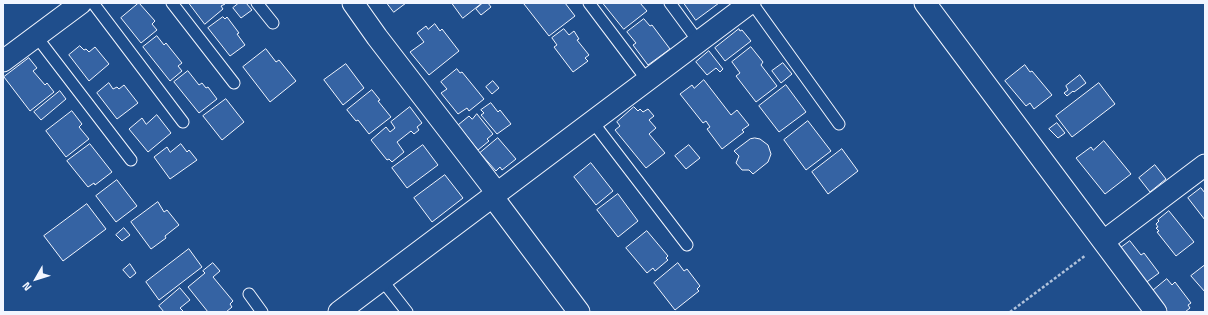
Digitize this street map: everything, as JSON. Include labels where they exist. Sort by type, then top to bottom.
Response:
[{"type":"street","points":[[3,61],[81,3]]},
{"type":"street","points":[[353,3],[495,195],[579,312]]},
{"type":"street","points":[[339,312],[698,41],[751,3]]},
{"type":"street","points":[[925,3],[1156,312]]},
{"type":"street","points":[[1104,241],[1205,165]]},
{"type":"lane","points":[[93,3],[183,122]]},
{"type":"lane","points":[[172,3],[234,83]]},
{"type":"lane","points":[[257,3],[272,23]]},
{"type":"lane","points":[[589,3],[646,80]]},
{"type":"lane","points":[[670,3],[698,41]]},
{"type":"lane","points":[[751,3],[839,124]]},
{"type":"lane","points":[[36,36],[132,160]]},
{"type":"lane","points":[[592,121],[687,245]]},
{"type":"lane","points":[[382,280],[407,312]]},
{"type":"lane","points":[[249,294],[262,312]]},
{"type":"path","points":[[1010,312],[1104,241]]},
{"type":"building","points":[[139,3],[155,21],[152,24],[157,30],[141,43],[121,18]]},
{"type":"building","points":[[189,3],[225,4],[221,6],[223,9],[205,24]]},
{"type":"building","points":[[239,3],[246,3],[252,10],[241,18],[233,8]]},
{"type":"building","points":[[387,3],[406,3],[394,12]]},
{"type":"building","points":[[452,3],[482,3],[463,18]]},
{"type":"building","points":[[483,3],[488,3],[491,7],[481,15],[476,9]]},
{"type":"building","points":[[565,3],[575,16],[549,36],[524,4]]},
{"type":"building","points":[[603,3],[640,3],[647,11],[624,29]]},
{"type":"building","points":[[684,3],[719,3],[696,20]]},
{"type":"building","points":[[223,17],[225,19],[227,17],[239,33],[237,34],[245,45],[230,56],[208,28]]},
{"type":"building","points":[[644,19],[650,26],[652,25],[670,49],[648,65],[633,45],[636,43],[627,32]]},
{"type":"building","points":[[435,24],[440,31],[442,29],[459,51],[429,75],[410,52],[424,42],[417,33],[426,26],[428,29]]},
{"type":"building","points":[[564,29],[569,35],[574,31],[579,39],[577,40],[589,55],[585,58],[588,61],[573,72],[554,47],[557,45],[552,38]]},
{"type":"building","points":[[739,29],[740,31],[742,30],[751,41],[725,61],[715,48]]},
{"type":"building","points":[[157,36],[164,45],[166,43],[182,63],[178,66],[182,71],[170,81],[143,47]]},
{"type":"building","points":[[80,46],[89,52],[95,47],[109,64],[89,81],[69,55]]},
{"type":"building","points":[[751,47],[763,62],[761,65],[777,86],[756,102],[736,76],[740,73],[732,62]]},
{"type":"building","points":[[266,49],[276,62],[279,60],[296,81],[270,102],[243,67]]},
{"type":"building","points":[[709,51],[723,69],[720,72],[716,68],[707,75],[696,62]]},
{"type":"building","points":[[29,58],[37,68],[33,71],[45,85],[47,83],[54,92],[30,111],[4,77]]},
{"type":"building","points":[[783,63],[792,74],[781,83],[772,71]]},
{"type":"building","points":[[346,64],[364,88],[343,105],[324,80]]},
{"type":"building","points":[[1025,65],[1052,95],[1034,109],[1030,103],[1026,106],[1005,81]]},
{"type":"building","points":[[457,69],[460,73],[462,72],[484,99],[469,111],[467,108],[458,114],[441,93],[447,89],[441,82]]},
{"type":"building","points":[[188,71],[199,85],[202,83],[206,88],[208,87],[217,99],[199,113],[174,82]]},
{"type":"building","points":[[1080,75],[1086,83],[1067,96],[1064,93],[1068,90],[1066,86]]},
{"type":"building","points":[[704,80],[731,115],[737,110],[749,125],[742,130],[744,132],[722,149],[707,129],[710,127],[706,121],[703,123],[680,94],[692,85],[694,88]]},
{"type":"building","points":[[493,81],[499,88],[492,94],[486,87]]},
{"type":"building","points":[[109,83],[113,89],[117,87],[119,89],[124,85],[138,103],[117,119],[97,93]]},
{"type":"building","points":[[1099,83],[1115,104],[1072,137],[1056,116]]},
{"type":"building","points":[[786,85],[806,112],[779,132],[759,106]]},
{"type":"building","points":[[372,90],[380,100],[378,101],[391,117],[369,134],[358,120],[356,121],[347,110]]},
{"type":"building","points":[[60,91],[66,99],[41,120],[34,112]]},
{"type":"building","points":[[226,99],[244,122],[222,140],[203,116]]},
{"type":"building","points":[[491,103],[498,112],[500,110],[511,124],[497,134],[481,115],[484,113],[481,110]]},
{"type":"building","points":[[410,107],[422,123],[417,127],[419,130],[414,134],[411,131],[397,142],[404,152],[392,162],[389,159],[387,160],[371,140],[386,127],[390,132],[395,128],[391,122]]},
{"type":"building","points":[[634,107],[638,111],[640,109],[643,112],[648,109],[654,116],[649,120],[656,128],[649,134],[665,153],[646,168],[615,130],[620,126],[617,122]]},
{"type":"building","points":[[72,111],[82,124],[79,127],[89,139],[66,157],[46,131]]},
{"type":"building","points":[[477,114],[493,134],[487,139],[489,141],[478,150],[458,125],[469,116],[472,119]]},
{"type":"building","points":[[157,115],[171,133],[148,152],[129,129],[142,118],[146,124]]},
{"type":"building","points":[[808,121],[831,151],[806,170],[784,140]]},
{"type":"building","points":[[1057,123],[1065,133],[1058,138],[1049,129]]},
{"type":"building","points":[[498,138],[516,159],[502,170],[500,167],[496,171],[480,153]]},
{"type":"building","points":[[750,139],[760,139],[768,145],[771,154],[768,162],[753,174],[749,170],[742,170],[736,163],[739,156],[734,151]]},
{"type":"building","points":[[1104,141],[1131,174],[1105,194],[1076,158],[1091,147],[1093,150]]},
{"type":"building","points":[[90,144],[112,172],[95,185],[94,183],[88,187],[67,161]]},
{"type":"building","points":[[181,144],[187,152],[189,150],[197,160],[170,179],[154,157],[167,147],[170,152]]},
{"type":"building","points":[[423,145],[438,165],[407,188],[392,168]]},
{"type":"building","points":[[689,145],[700,158],[686,169],[675,156]]},
{"type":"building","points":[[842,149],[858,171],[828,194],[812,172]]},
{"type":"building","points":[[591,163],[613,191],[596,205],[574,177]]},
{"type":"building","points":[[1155,165],[1166,179],[1150,192],[1139,178]]},
{"type":"building","points":[[445,175],[463,198],[432,222],[414,198]]},
{"type":"building","points":[[117,180],[137,206],[116,222],[96,196]]},
{"type":"building","points":[[1201,188],[1205,193],[1205,220],[1188,198]]},
{"type":"building","points":[[618,194],[638,221],[618,237],[597,210]]},
{"type":"building","points":[[158,202],[164,212],[167,210],[179,225],[165,236],[166,238],[151,249],[131,222]]},
{"type":"building","points":[[87,204],[106,229],[63,261],[44,236]]},
{"type":"building","points":[[1169,211],[1194,242],[1176,256],[1157,232],[1159,231],[1156,228],[1158,227],[1156,224],[1159,221],[1158,220]]},
{"type":"building","points":[[124,228],[130,235],[122,241],[116,235]]},
{"type":"building","points":[[647,231],[668,256],[666,258],[668,260],[655,271],[653,268],[647,273],[626,248]]},
{"type":"building","points":[[1130,241],[1141,255],[1144,253],[1159,273],[1144,284],[1118,250]]},
{"type":"building","points":[[189,249],[202,267],[159,300],[146,282]]},
{"type":"building","points":[[213,263],[220,271],[213,277],[233,301],[230,304],[232,307],[226,312],[208,312],[188,287],[205,273],[203,271]]},
{"type":"building","points":[[678,263],[684,271],[687,269],[700,286],[697,289],[699,291],[675,310],[654,283]]},
{"type":"building","points":[[130,264],[136,273],[130,278],[123,270]]},
{"type":"building","points":[[1205,265],[1205,292],[1191,276]]},
{"type":"building","points":[[1167,279],[1172,285],[1175,282],[1191,303],[1188,305],[1190,308],[1185,312],[1165,312],[1150,293]]},
{"type":"building","points":[[180,288],[190,300],[180,308],[184,312],[164,312],[159,306]]}]
